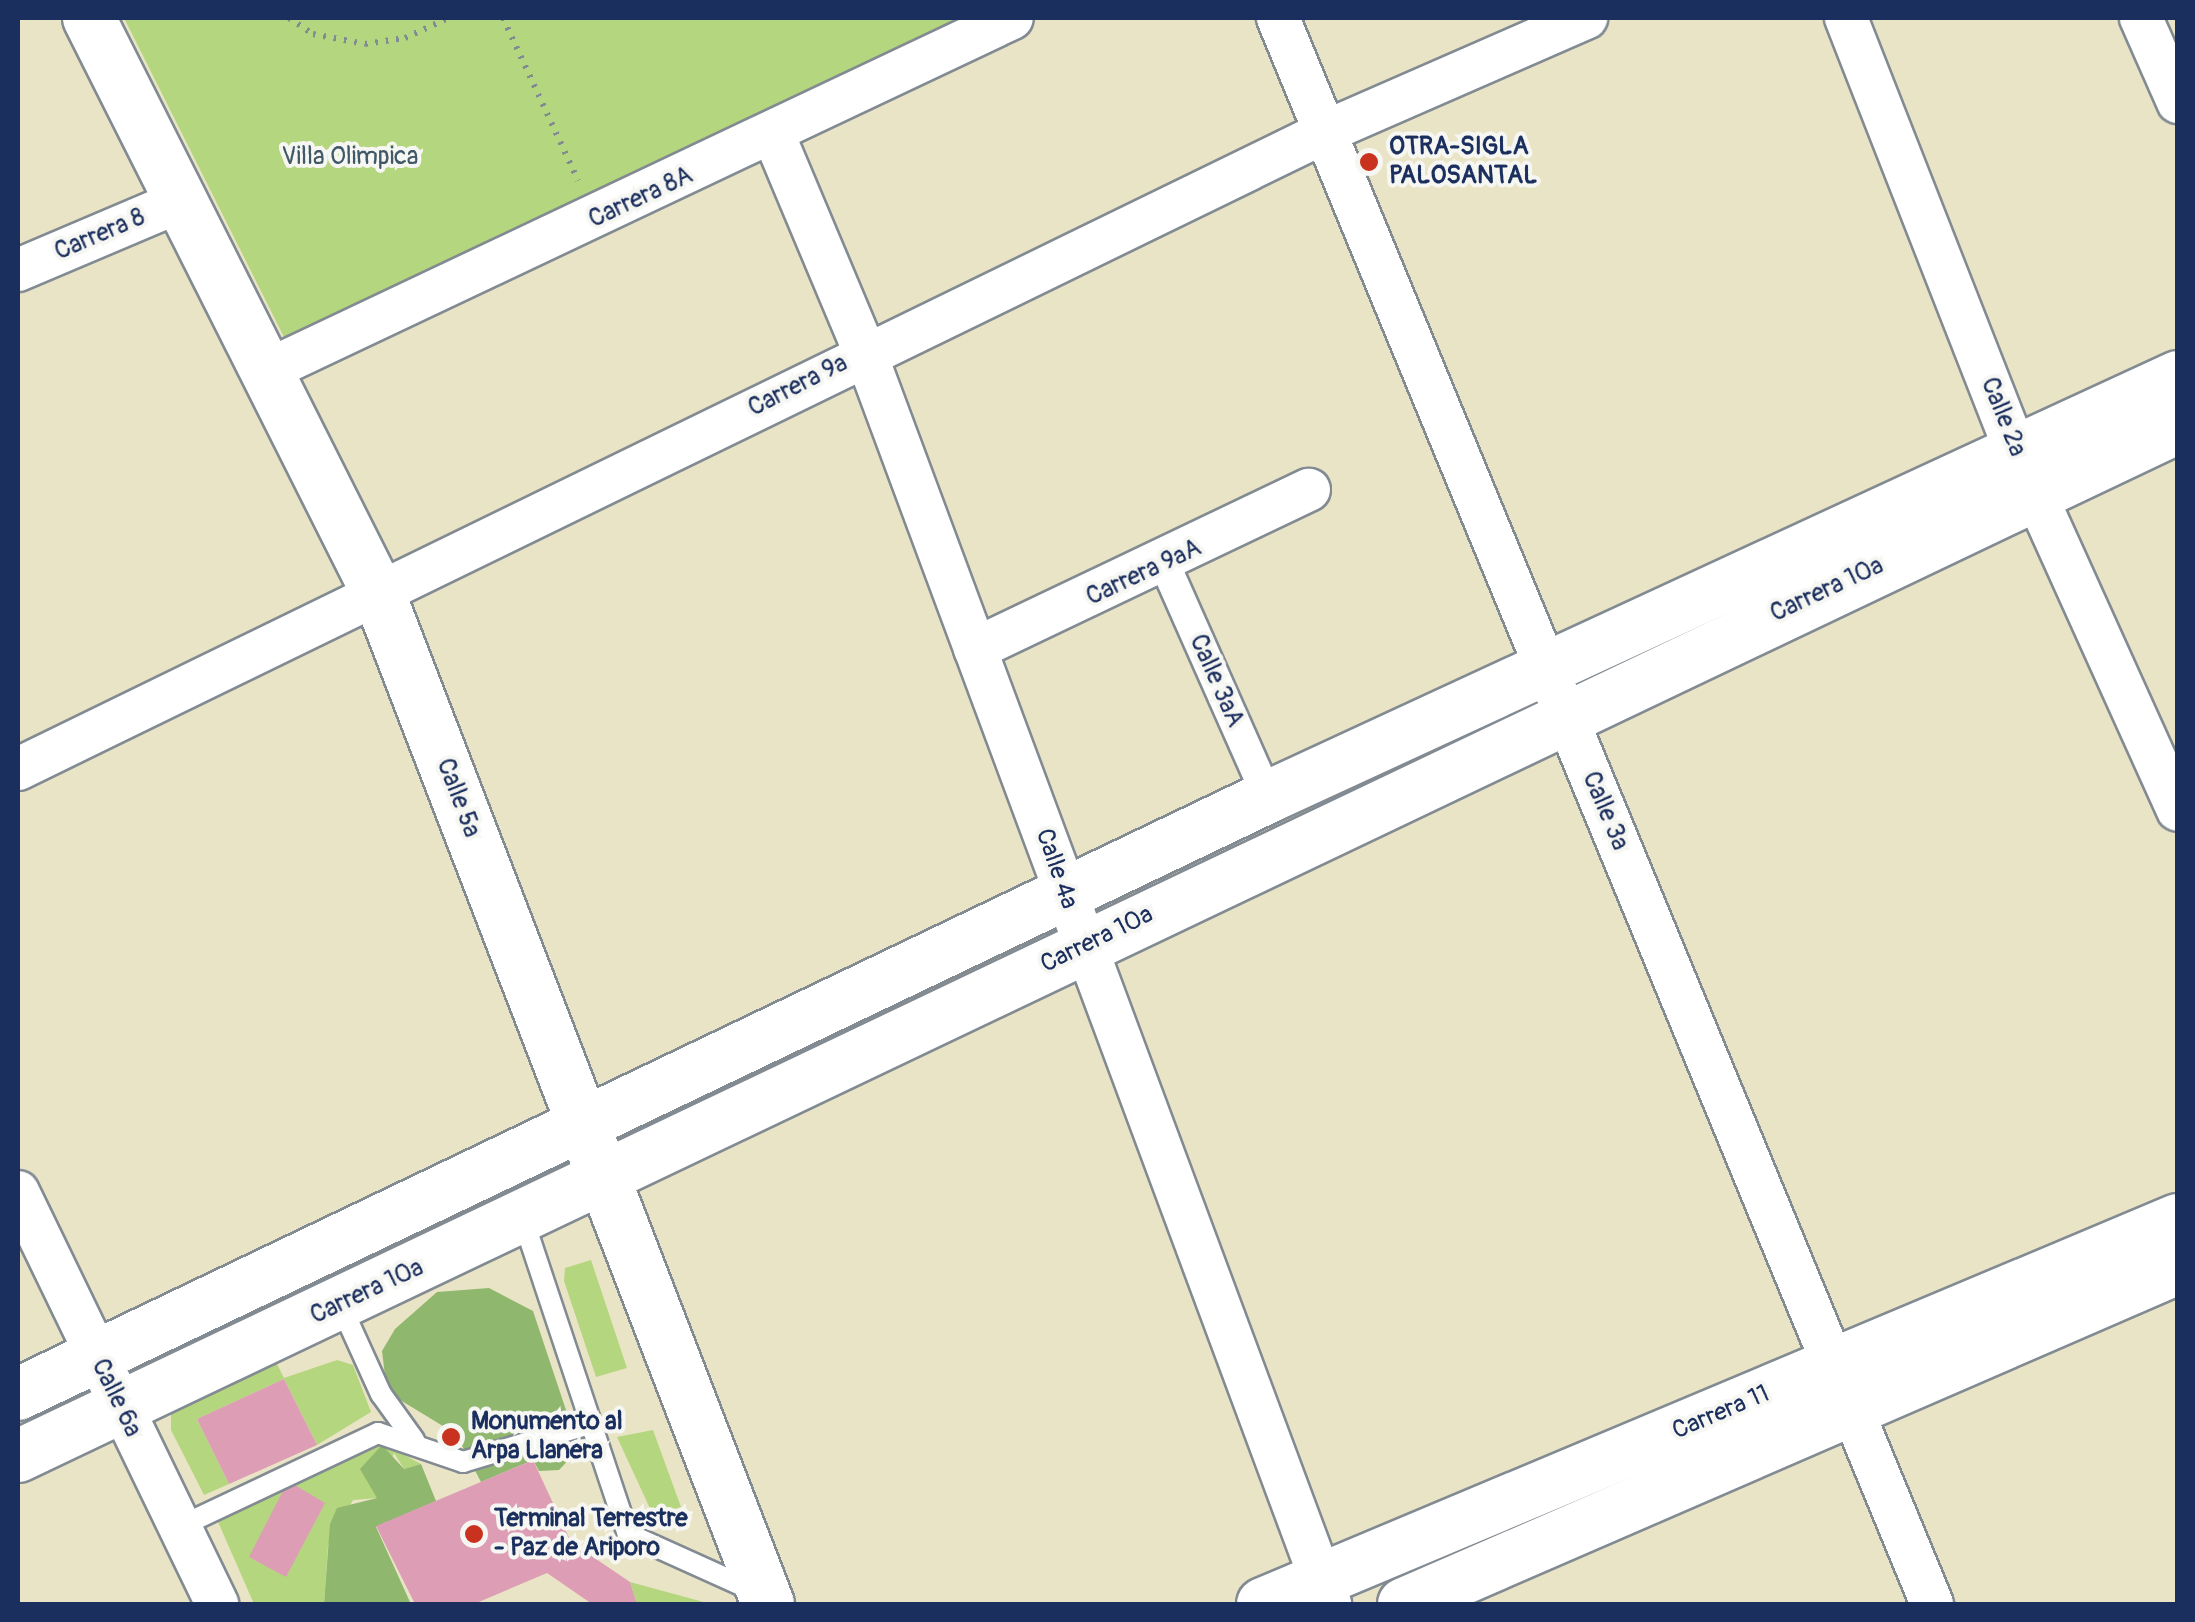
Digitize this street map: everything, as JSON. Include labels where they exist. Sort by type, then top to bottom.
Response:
[{"type":"street","name":"Calle 5ª","points":[[89,18],[380,597],[767,1600]]},
{"type":"street","name":"Carrera 8A","points":[[266,371],[774,136],[1012,18]]},
{"type":"street","name":"Calle 3ª","points":[[1278,18],[1932,1604]]},
{"type":"street","name":"Carrera 9ª","points":[[18,769],[380,597],[865,352],[1327,130],[1586,18]]},
{"type":"street","name":"Calle 2ª","points":[[1846,18],[2014,447],[2035,494],[2160,726],[2178,810]]},
{"type":"street","points":[[2141,18],[2178,102]]},
{"type":"street","name":"Calle 4ª","points":[[774,136],[865,352],[1066,894],[1082,948],[1325,1592]]},
{"type":"street","name":"Carrera 8","points":[[18,270],[183,200]]},
{"type":"street","name":"Carrera 10ª","points":[[18,1456],[607,1180],[1082,948],[1555,689],[2014,447],[2178,377]]},
{"type":"street","name":"Carrera 10ª","points":[[18,1394],[1268,797],[1555,689],[2035,494],[2178,427]]},
{"type":"street","name":"Carrera 9ªA","points":[[975,649],[1165,565],[1309,490]]},
{"type":"street","name":"Calle 3ªA","points":[[1165,565],[1268,797]]},
{"type":"street","name":"Calle 6ª","points":[[18,1192],[217,1604]]},
{"type":"street","name":"Carrera 11","points":[[1404,1604],[2178,1220]]},
{"type":"street","name":"Carrera 11","points":[[1263,1604],[1325,1592],[1844,1388],[2178,1268]]},
{"type":"lane","points":[[523,1219],[589,1424],[636,1541],[767,1600]]},
{"type":"lane","points":[[341,1306],[381,1394],[419,1444]]},
{"type":"lane","points":[[179,1527],[378,1432],[462,1462],[589,1424]]},
{"type":"path","points":[[289,18],[313,34],[366,44],[405,38],[448,18]]},
{"type":"path","points":[[502,18],[596,218]]},
{"type":"green space","name":"Villa Olimpica","points":[[124,18],[962,18],[287,343]]},
{"type":"green space","points":[[591,1260],[627,1368],[596,1377],[564,1281],[565,1268]]},
{"type":"green space","points":[[489,1288],[533,1311],[579,1449],[559,1470],[539,1471],[533,1460],[481,1482],[456,1434],[387,1392],[382,1351],[395,1329],[437,1292]]},
{"type":"green space","points":[[272,1354],[284,1378],[337,1360],[353,1365],[371,1412],[317,1445],[284,1379],[197,1419],[229,1484],[204,1495],[171,1430],[171,1409]]},
{"type":"green space","points":[[653,1430],[681,1507],[653,1515],[617,1437]]},
{"type":"green space","points":[[377,1440],[421,1464],[404,1469],[394,1453],[377,1498],[353,1500],[328,1546],[324,1604],[254,1604],[215,1515]]},
{"type":"green space","points":[[382,1445],[404,1469],[421,1464],[436,1501],[376,1527],[410,1602],[324,1604],[330,1524],[337,1508],[377,1498],[360,1469]]},
{"type":"green space","points":[[630,1582],[711,1604],[637,1604]]},
{"type":"building","points":[[284,1379],[317,1445],[229,1484],[197,1419]]},
{"type":"building","name":"Terminal Terrestre - Paz de Ariporo","points":[[533,1460],[571,1542],[630,1582],[637,1604],[592,1604],[547,1573],[474,1604],[415,1604],[376,1526]]},
{"type":"building","points":[[288,1481],[325,1503],[286,1577],[249,1557]]},
{"type":"place","name":"OTRA-SIGLA PALOSANTAL","points":[[1369,162]]},
{"type":"place","name":"Monumento al Arpa Llanera","points":[[451,1437]]},
{"type":"place","name":"Terminal Terrestre - Paz de Ariporo","points":[[474,1534]]}]
